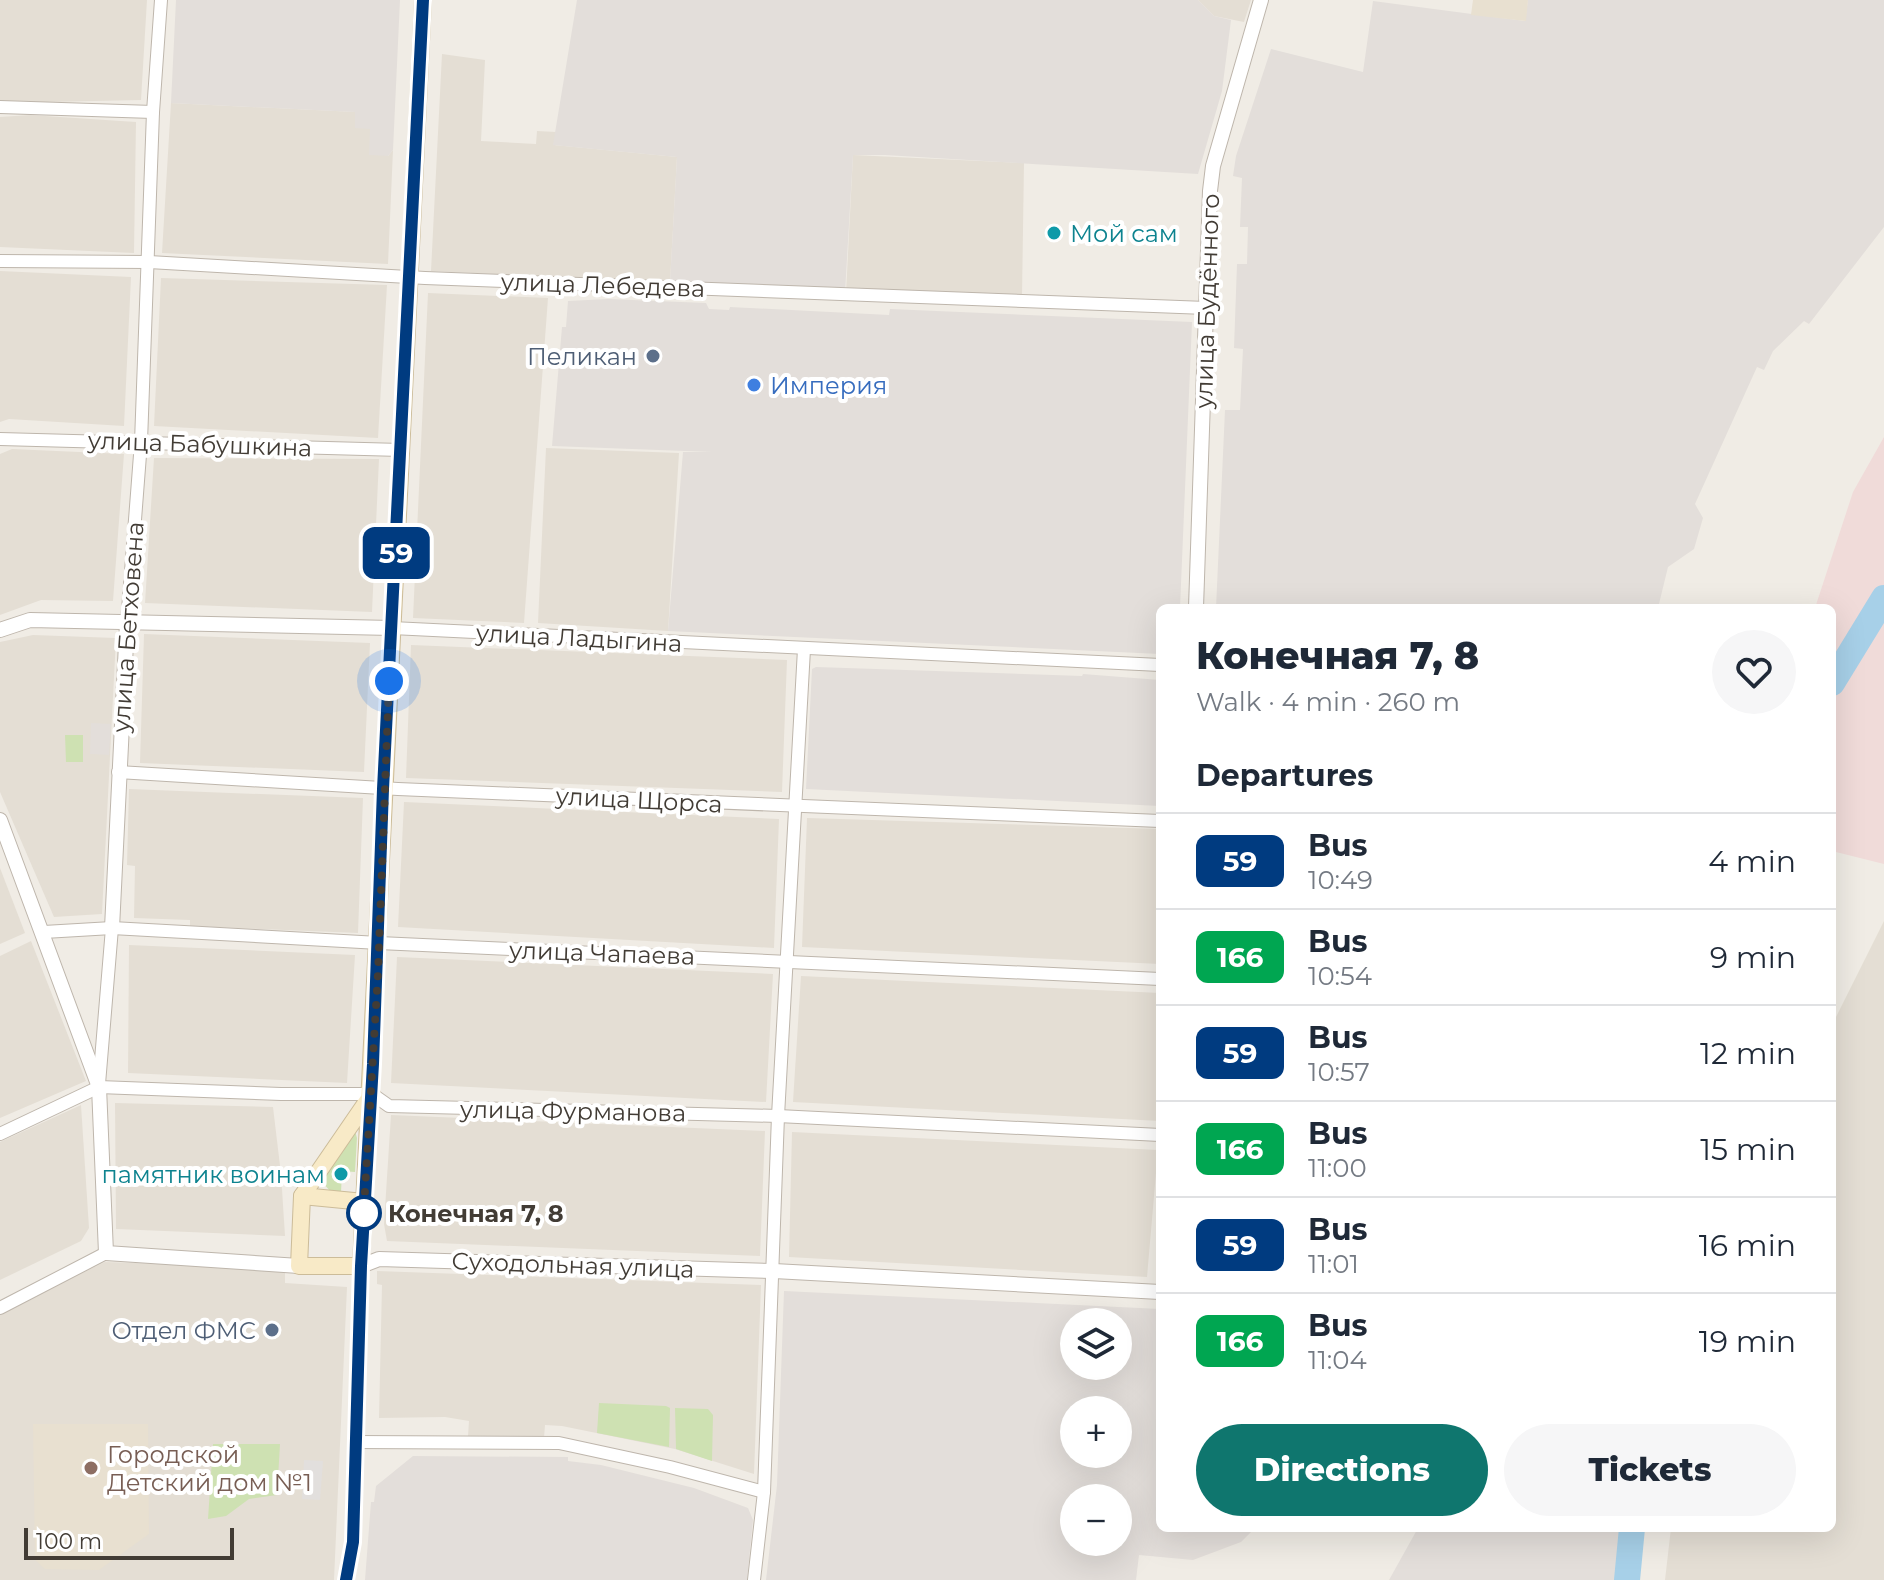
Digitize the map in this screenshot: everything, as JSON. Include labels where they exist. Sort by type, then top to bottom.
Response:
[{"type":"main road","points":[[361,1266],[372,1094],[383,789],[423,0]]},
{"type":"main road","points":[[299,1266],[302,1196],[372,1094]]},
{"type":"main road","points":[[302,1196],[364,1202]]},
{"type":"main road","name":"Суходольная улица","points":[[299,1266],[361,1266]]},
{"type":"street","name":"улица Бетховена","points":[[106,1253],[99,1087],[112,928],[118,772],[141,442],[153,112],[161,0]]},
{"type":"street","name":"улица Будённого","points":[[1196,604],[1213,166],[1261,0]]},
{"type":"street","points":[[0,107],[153,112]]},
{"type":"street","name":"улица Лебедева","points":[[0,261],[149,262],[409,277],[1206,308]]},
{"type":"street","name":"улица Бабушкина","points":[[0,439],[401,450]]},
{"type":"street","name":"улица Ладыгина","points":[[0,630],[30,620],[392,628],[1156,665]]},
{"type":"street","points":[[754,1580],[764,1492],[778,1116],[804,649]]},
{"type":"street","name":"улица Щорса","points":[[118,772],[383,789],[1156,821]]},
{"type":"street","points":[[0,820],[99,1087]]},
{"type":"street","name":"улица Чапаева","points":[[44,932],[112,928],[1156,979]]},
{"type":"street","name":"улица Фурманова","points":[[0,1134],[99,1087],[372,1094],[389,1106],[778,1116],[1156,1135]]},
{"type":"street","points":[[0,1308],[106,1253]]},
{"type":"street","name":"Суходольная улица","points":[[106,1253],[299,1266]]},
{"type":"street","name":"Суходольная улица","points":[[361,1266],[379,1259],[774,1271],[1156,1292]]},
{"type":"street","points":[[346,1580],[353,1542],[361,1266]]},
{"type":"street","points":[[354,1442],[559,1443],[670,1467],[764,1492]]},
{"type":"shaded area","points":[[0,0],[147,0],[141,100],[0,103]]},
{"type":"shaded area","points":[[176,0],[400,0],[393,150],[388,156],[369,155],[370,129],[355,128],[355,112],[171,103]]},
{"type":"shaded area","points":[[577,0],[1198,0],[1214,16],[1231,20],[1222,91],[1198,174],[853,155],[845,293],[670,282],[677,157],[553,145]]},
{"type":"shaded area","points":[[1198,0],[1251,0],[1244,22],[1214,16]]},
{"type":"shaded area","points":[[1473,0],[1528,0],[1526,21],[1471,15]]},
{"type":"shaded area","points":[[1528,0],[1884,0],[1884,227],[1809,324],[1804,321],[1773,351],[1764,370],[1757,367],[1695,504],[1703,518],[1694,549],[1668,567],[1659,604],[1216,604],[1225,410],[1240,410],[1243,349],[1234,348],[1237,264],[1247,264],[1248,227],[1240,227],[1242,178],[1233,176],[1236,156],[1271,49],[1363,72],[1373,1],[1525,21]]},
{"type":"shaded area","points":[[442,54],[485,60],[481,141],[536,144],[537,131],[556,132],[554,145],[677,157],[670,282],[431,271]]},
{"type":"shaded area","points":[[171,103],[356,112],[388,156],[393,150],[388,264],[162,253]]},
{"type":"shaded area","points":[[30,115],[136,122],[134,253],[0,247],[0,117]]},
{"type":"shaded area","points":[[853,155],[1024,163],[1022,297],[846,293]]},
{"type":"shaded area","points":[[0,271],[131,277],[124,426],[9,419],[0,422]]},
{"type":"shaded area","points":[[161,278],[387,285],[378,438],[154,426]]},
{"type":"shaded area","points":[[428,293],[548,298],[524,623],[413,618]]},
{"type":"shaded area","points":[[608,299],[706,303],[709,309],[729,310],[730,307],[889,315],[890,309],[1192,322],[1180,604],[1156,604],[1156,654],[668,631],[683,452],[712,452],[552,446],[562,327],[566,327],[568,301]]},
{"type":"shaded area","points":[[1884,437],[1884,864],[1836,852],[1836,604],[1816,604],[1853,492]]},
{"type":"shaded area","points":[[546,448],[679,453],[668,631],[538,623]]},
{"type":"shaded area","points":[[12,449],[124,454],[113,601],[41,600],[0,615],[0,454]]},
{"type":"shaded area","points":[[154,458],[379,459],[372,612],[145,603]]},
{"type":"shaded area","points":[[144,634],[370,643],[364,772],[140,763]]},
{"type":"shaded area","points":[[33,635],[116,638],[102,914],[54,917],[0,792],[0,642]]},
{"type":"shaded area","points":[[411,645],[787,660],[782,792],[406,778]]},
{"type":"shaded area","points":[[812,669],[1083,674],[1156,680],[1156,806],[806,789]]},
{"type":"shaded area","points":[[91,723],[111,724],[109,755],[90,754]]},
{"type":"shaded area","points":[[129,789],[363,798],[358,933],[190,926],[190,920],[134,918],[135,866],[127,865]]},
{"type":"shaded area","points":[[404,802],[779,819],[774,948],[398,927]]},
{"type":"shaded area","points":[[807,818],[1156,829],[1156,964],[802,947]]},
{"type":"shaded area","points":[[0,868],[25,933],[0,944]]},
{"type":"shaded area","points":[[1884,921],[1884,1580],[1665,1580],[1671,1532],[1836,1532],[1836,1017]]},
{"type":"shaded area","points":[[31,941],[86,1081],[0,1118],[0,956]]},
{"type":"shaded area","points":[[129,945],[355,955],[347,1083],[128,1073]]},
{"type":"shaded area","points":[[397,957],[773,974],[766,1102],[391,1083]]},
{"type":"shaded area","points":[[801,976],[1156,993],[1156,1121],[793,1102]]},
{"type":"shaded area","points":[[115,1103],[273,1107],[285,1236],[116,1229]]},
{"type":"shaded area","points":[[81,1105],[89,1228],[81,1241],[0,1280],[0,1142]]},
{"type":"shaded area","points":[[391,1115],[765,1131],[760,1256],[387,1241],[384,1224]]},
{"type":"shaded area","points":[[792,1132],[1156,1150],[1147,1277],[789,1257]]},
{"type":"shaded area","points":[[105,1262],[285,1268],[285,1283],[347,1287],[334,1580],[0,1580],[0,1311]]},
{"type":"shaded area","points":[[377,1271],[761,1285],[754,1474],[675,1449],[562,1426],[545,1425],[544,1438],[468,1436],[469,1421],[445,1417],[379,1418],[382,1285],[377,1284]]},
{"type":"shaded area","points":[[784,1291],[1156,1309],[1156,1532],[1251,1532],[1241,1542],[1193,1560],[1139,1555],[1136,1580],[766,1580],[777,1485]]},
{"type":"shaded area","name":"Городской Детский дом №1","points":[[33,1424],[148,1424],[149,1534],[99,1570],[45,1569],[35,1560]]},
{"type":"shaded area","points":[[413,1456],[568,1457],[568,1461],[601,1465],[694,1488],[748,1508],[753,1520],[747,1580],[365,1580],[371,1502],[374,1502],[376,1486]]},
{"type":"shaded area","points":[[304,1460],[323,1461],[320,1500],[302,1499]]},
{"type":"shaded area","points":[[1416,1532],[1623,1532],[1618,1580],[1389,1580]]},
{"type":"green space","points":[[65,735],[83,735],[83,762],[66,762]]},
{"type":"green space","points":[[355,1131],[355,1172],[342,1171],[341,1193],[331,1192],[322,1182]]},
{"type":"green space","points":[[599,1403],[670,1408],[669,1447],[597,1433]]},
{"type":"green space","points":[[675,1408],[708,1409],[713,1415],[712,1461],[676,1449]]},
{"type":"green space","points":[[213,1444],[280,1444],[277,1495],[249,1499],[226,1516],[208,1519]]},
{"type":"waterway","points":[[1836,676],[1884,598]]},
{"type":"waterway","points":[[1627,1580],[1632,1532]]},
{"type":"bus line","name":"59","points":[[346,1580],[353,1542],[361,1266],[423,0]]},
{"type":"place","name":"Мой сам","points":[[1054,233]]},
{"type":"place","name":"Пеликан","points":[[653,356]]},
{"type":"place","name":"Империя","points":[[754,385]]},
{"type":"place","name":"памятник воинам","points":[[341,1174]]},
{"type":"place","name":"Конечная 7, 8","points":[[364,1213]]},
{"type":"place","name":"Отдел ФМС","points":[[272,1330]]},
{"type":"place","name":"Городской Детский дом №1","points":[[91,1468]]},
{"type":"route","points":[[364,1213],[363,1224],[378,973],[389,681]]}]
